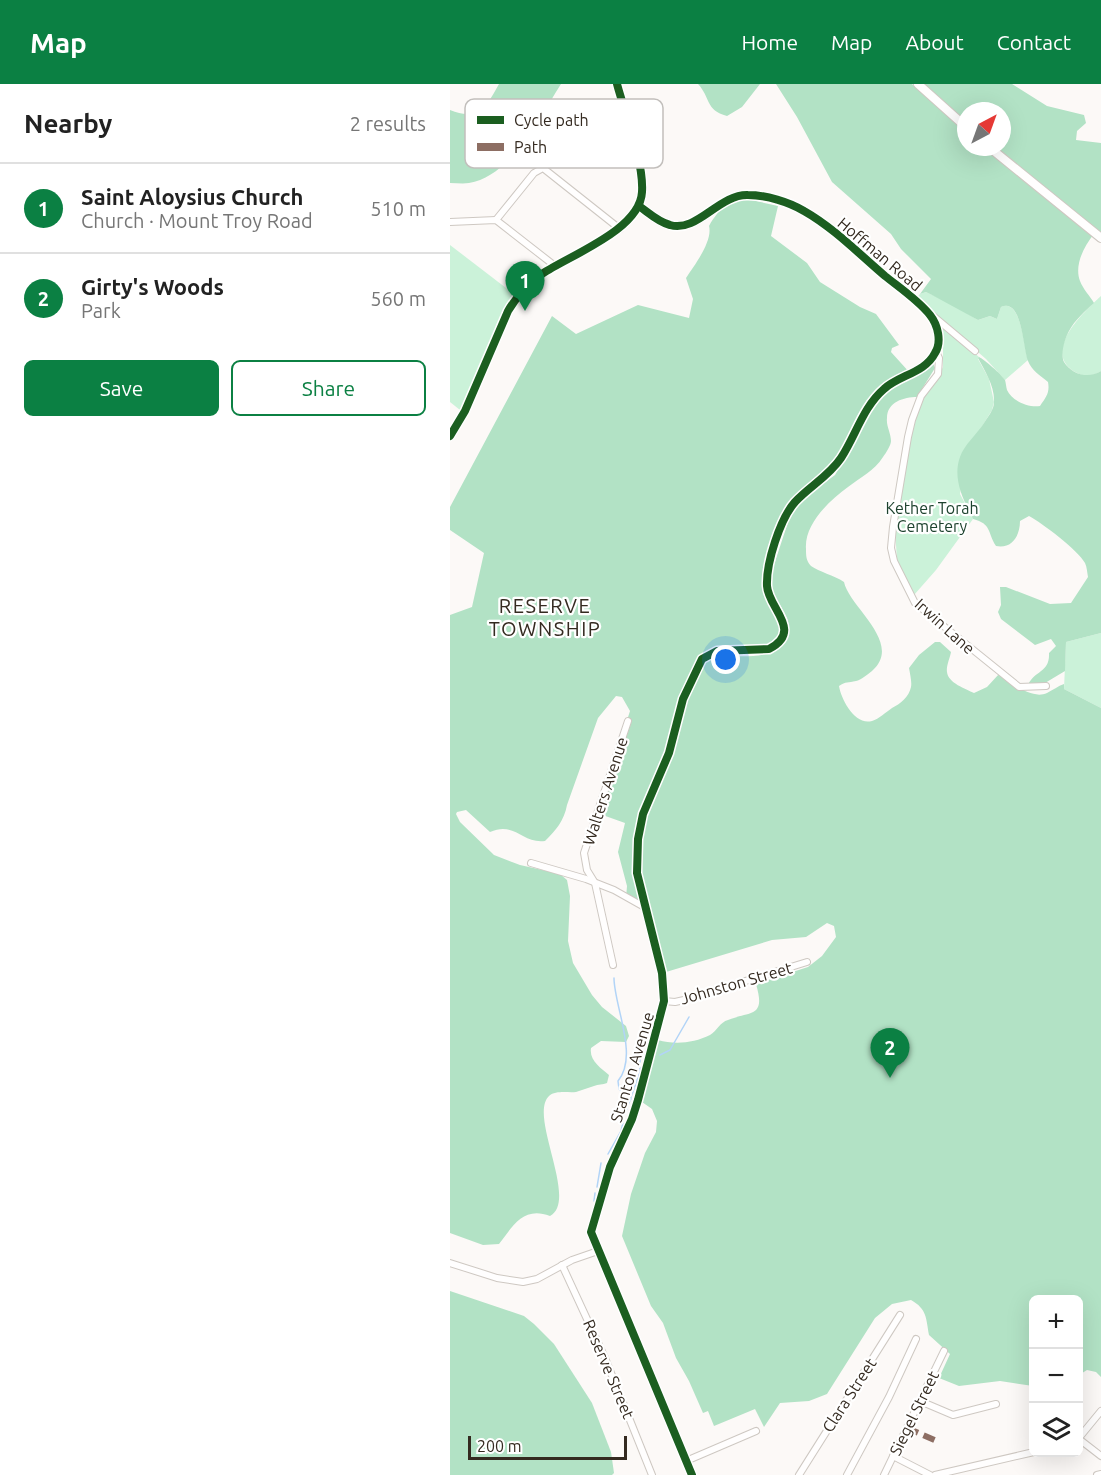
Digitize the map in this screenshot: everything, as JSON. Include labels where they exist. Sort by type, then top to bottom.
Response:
[{"type":"street","points":[[617,84],[621,99]]},
{"type":"street","points":[[918,84],[957,119]]},
{"type":"street","points":[[1000,156],[1101,238]]},
{"type":"street","points":[[496,220],[534,173],[543,168],[620,228]]},
{"type":"street","points":[[450,436],[465,411],[516,297],[529,284],[555,266],[620,228],[639,206],[642,193],[640,168]]},
{"type":"street","name":"Hoffman Road","points":[[639,206],[672,226],[683,226],[737,196],[748,195],[771,199],[797,207],[823,224],[975,351]]},
{"type":"street","points":[[450,222],[496,220],[555,266]]},
{"type":"street","name":"Hoffman Road","points":[[929,314],[937,328],[936,352]]},
{"type":"street","name":"Stanton Avenue","points":[[689,1474],[686,1461],[592,1237],[610,1167],[639,1100],[664,1001],[662,973],[637,873],[640,826],[669,753],[683,699],[705,656],[717,651],[762,651],[775,646],[779,641],[784,626],[770,596],[767,584],[768,568],[788,511],[835,465],[881,391],[895,380],[924,366],[936,352]]},
{"type":"street","name":"Irwin Lane","points":[[936,352],[939,358],[938,374],[921,396],[908,437],[892,527],[891,548],[894,561],[915,603],[976,654],[1019,687],[1046,686]]},
{"type":"street","name":"Walters Avenue","points":[[613,965],[595,883],[587,870],[584,853],[628,721]]},
{"type":"street","points":[[531,863],[595,883],[646,908]]},
{"type":"street","name":"Johnston Street","points":[[664,1001],[675,1002],[807,962]]},
{"type":"street","points":[[450,1263],[497,1278],[523,1282],[537,1279],[562,1265],[598,1251]]},
{"type":"street","name":"Reserve Street","points":[[562,1265],[607,1363],[652,1475]]},
{"type":"street","name":"Clara Street","points":[[799,1475],[900,1315]]},
{"type":"street","points":[[846,1475],[916,1339]]},
{"type":"street","name":"Siegel Street","points":[[884,1475],[944,1351]]},
{"type":"street","points":[[920,1401],[953,1415],[993,1408]]},
{"type":"street","points":[[1083,1434],[1101,1411]]},
{"type":"street","points":[[686,1461],[756,1431]]},
{"type":"street","points":[[1083,1442],[1101,1456]]},
{"type":"street","points":[[935,1475],[1029,1453]]},
{"type":"street","points":[[893,1456],[930,1475]]},
{"type":"green space","points":[[499,84],[561,84],[552,99],[490,99]]},
{"type":"green space","points":[[698,84],[760,84],[742,107],[727,116],[712,107]]},
{"type":"green space","points":[[776,84],[912,84],[957,124],[957,156],[994,156],[1093,235],[1083,251],[1078,275],[1081,284],[1094,303],[1071,327],[1067,334],[1063,355],[1064,362],[1076,373],[1091,375],[1101,371],[1101,633],[1066,642],[1065,671],[1045,683],[1028,685],[1034,676],[1045,668],[1049,660],[1049,653],[1056,646],[1051,639],[1035,645],[1001,619],[998,612],[1001,605],[1000,587],[1006,587],[1050,604],[1071,603],[1088,577],[1086,565],[1068,544],[1029,516],[1020,521],[1017,536],[1011,543],[996,546],[986,526],[973,519],[960,490],[957,473],[962,453],[994,405],[991,385],[979,357],[1003,377],[1009,394],[1026,405],[1040,406],[1048,392],[1048,382],[1034,370],[1028,361],[1020,325],[1013,309],[1008,306],[1001,307],[997,319],[990,316],[978,320],[926,292],[920,294],[931,279],[901,249],[891,234],[832,182],[797,117]]},
{"type":"green space","points":[[922,84],[1012,84],[1047,106],[1084,115],[1086,123],[1077,131],[1076,140],[1101,143],[1101,234],[1005,156],[1011,156],[1011,102],[957,102],[957,116]]},
{"type":"green space","points":[[450,110],[465,114],[465,168],[499,168],[484,178],[469,183],[450,183]]},
{"type":"green space","points":[[747,199],[778,206],[771,236],[807,263],[820,282],[860,307],[876,314],[899,345],[892,348],[891,352],[910,373],[881,391],[841,457],[803,494],[779,532],[767,584],[784,626],[775,646],[711,653],[694,674],[669,753],[643,814],[637,855],[646,908],[626,898],[627,886],[618,852],[625,823],[597,813],[630,711],[622,697],[616,696],[598,718],[562,821],[545,841],[530,839],[506,829],[490,832],[466,810],[456,814],[460,822],[494,855],[520,865],[560,874],[567,880],[570,896],[568,941],[573,963],[592,995],[602,1007],[626,1026],[629,1036],[626,1042],[601,1041],[591,1048],[594,1060],[609,1075],[607,1083],[576,1092],[552,1094],[544,1106],[544,1121],[557,1176],[559,1193],[557,1207],[550,1216],[533,1214],[520,1219],[499,1244],[483,1245],[450,1233],[450,615],[472,607],[484,553],[450,530],[450,507],[552,316],[576,334],[638,305],[689,318],[693,299],[686,278],[706,246],[709,226],[724,207]]},
{"type":"green space","points":[[450,245],[514,294],[460,410],[450,402]]},
{"type":"green space","points":[[926,292],[978,320],[990,316],[997,319],[1001,307],[1008,306],[1013,309],[1020,325],[1028,360],[1005,380],[986,359],[916,298]]},
{"type":"green space","points":[[1101,296],[1101,371],[1088,376],[1082,375],[1066,363],[1062,354],[1064,343],[1076,322]]},
{"type":"green space","name":"Kether Torah Cemetery","points":[[938,322],[979,357],[989,379],[994,402],[992,410],[978,433],[967,446],[960,494],[973,519],[936,570],[914,595],[897,560],[895,530],[917,410],[922,398],[943,367],[943,347]]},
{"type":"green space","points":[[933,363],[935,368],[917,397],[902,399],[890,408],[887,421],[891,443],[879,462],[834,499],[814,522],[806,540],[806,556],[811,566],[844,582],[855,603],[879,637],[882,649],[880,660],[872,671],[858,680],[839,686],[846,704],[860,719],[875,720],[904,700],[911,687],[909,668],[919,655],[935,642],[940,642],[951,652],[948,676],[958,685],[974,693],[987,687],[999,674],[1022,690],[1041,695],[1064,684],[1064,689],[1101,708],[1101,1377],[1096,1372],[1087,1370],[1083,1372],[1083,1295],[1029,1295],[1029,1385],[1000,1381],[959,1386],[939,1378],[950,1354],[929,1335],[923,1311],[911,1300],[892,1304],[875,1318],[827,1394],[809,1401],[780,1403],[764,1427],[755,1409],[714,1426],[708,1411],[703,1413],[676,1358],[663,1323],[651,1306],[622,1236],[631,1194],[645,1153],[656,1132],[657,1121],[652,1109],[642,1102],[658,1040],[678,1043],[698,1040],[710,1035],[725,1021],[750,1014],[758,1008],[759,1003],[756,984],[808,967],[822,956],[836,937],[834,926],[827,923],[806,937],[772,940],[666,972],[641,869],[642,835],[647,813],[674,753],[682,713],[701,667],[714,656],[766,654],[782,645],[787,636],[788,620],[774,592],[771,574],[791,513],[804,498],[835,475],[877,401],[888,389],[917,375]]},
{"type":"green space","points":[[1101,633],[1101,708],[1064,689],[1066,642]]},
{"type":"green space","points":[[450,1291],[524,1316],[554,1344],[592,1403],[611,1452],[614,1473],[612,1475],[450,1475]]},
{"type":"waterway","points":[[614,978],[626,1045],[624,1071],[618,1081],[619,1089],[631,1099]]},
{"type":"waterway","points":[[660,1055],[670,1050],[689,1017]]},
{"type":"waterway","points":[[625,1114],[640,1072],[640,1058]]},
{"type":"waterway","points":[[608,1154],[623,1123]]},
{"type":"waterway","points":[[597,1187],[601,1163]]},
{"type":"waterway","points":[[594,1201],[595,1193]]},
{"type":"marked path","points":[[907,1428],[939,1442]]},
{"type":"cycle path","points":[[617,84],[621,99]]},
{"type":"cycle path","points":[[450,436],[465,411],[508,311],[519,295],[542,274],[602,240],[629,218],[638,206],[642,192],[640,168]]},
{"type":"cycle path","points":[[639,206],[662,222],[680,226],[690,224],[737,196],[762,196],[791,205],[826,225],[909,294],[933,319],[939,339],[931,360],[890,384],[877,396],[865,413],[841,458],[789,510],[775,542],[767,576],[769,594],[782,619],[784,635],[769,649],[717,651],[702,659],[683,699],[669,753],[643,814],[638,839],[637,873],[662,973],[664,1001],[632,1119],[610,1167],[591,1232],[692,1475]]},
{"type":"place","name":"Saint Aloysius Church","points":[[525,311]]},
{"type":"place","name":"Girty's Woods","points":[[890,1078]]},
{"type":"district","name":"RESERVE TOWNSHIP","points":[[545,616]]}]
